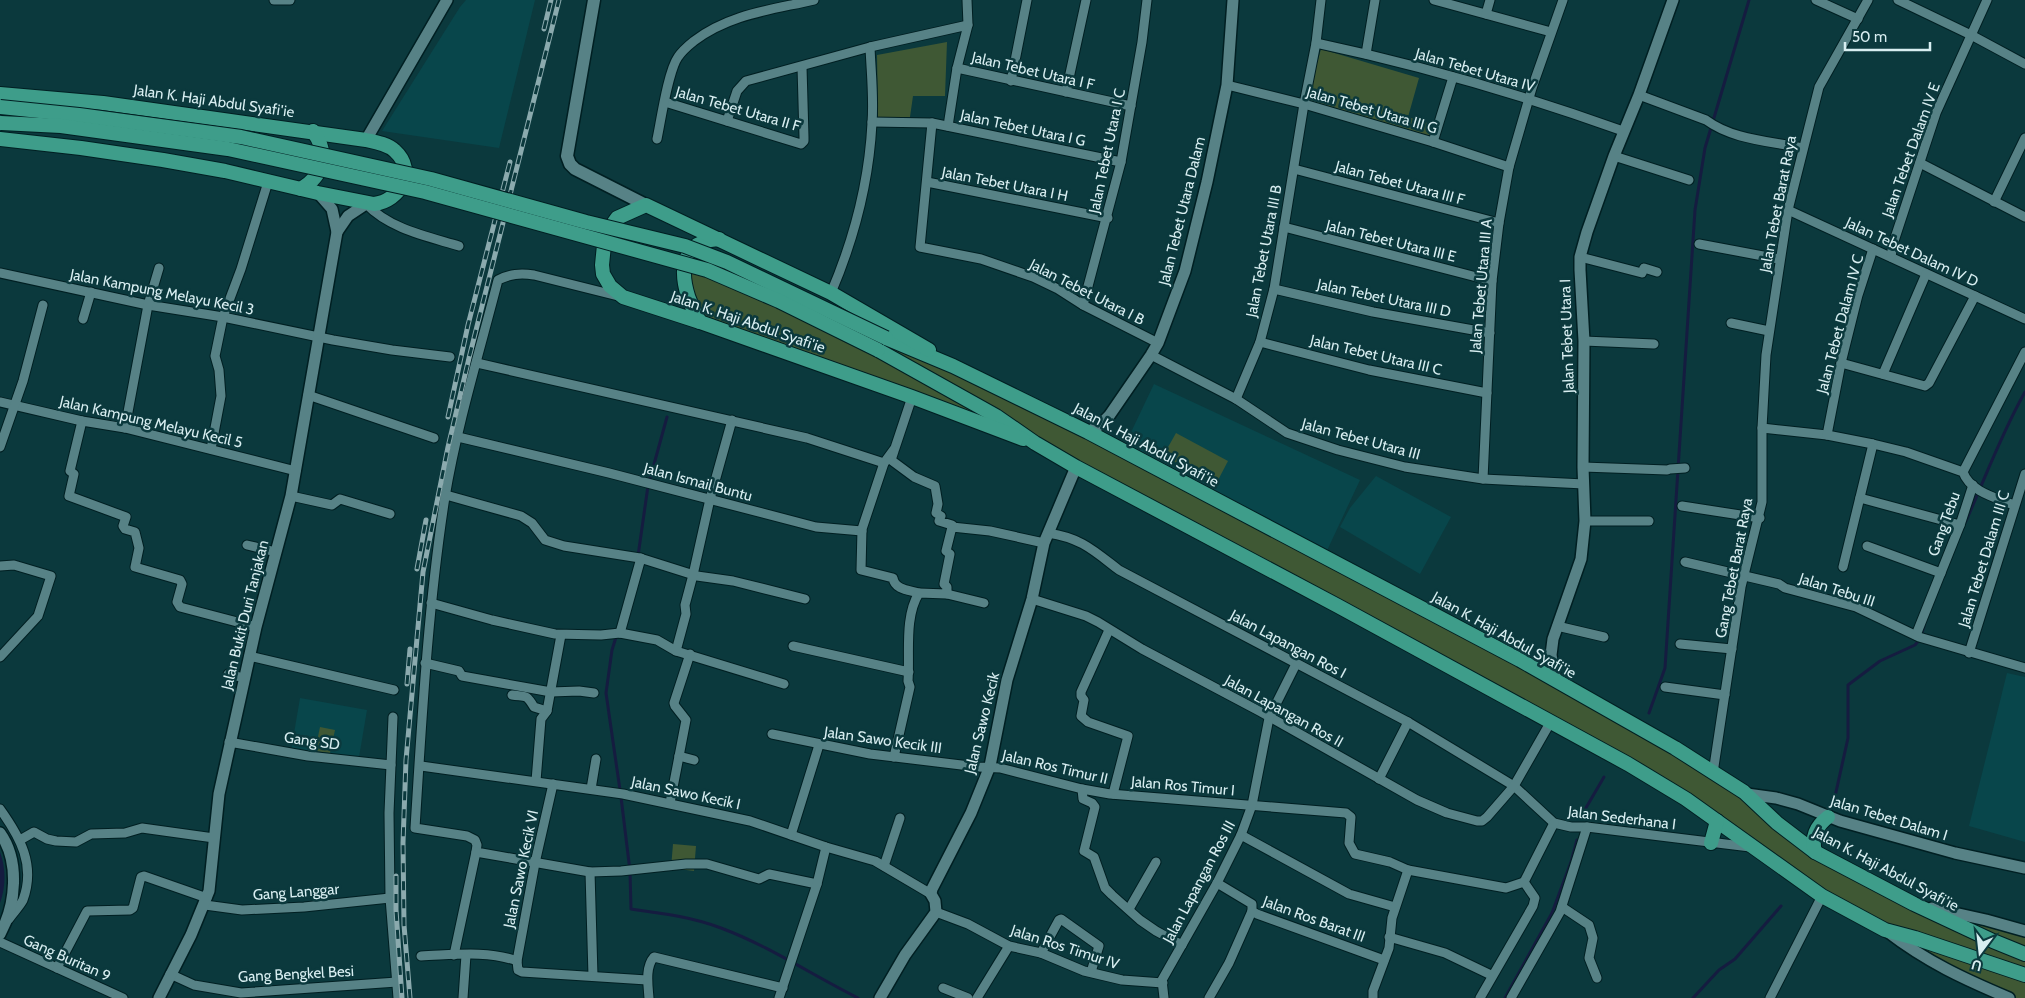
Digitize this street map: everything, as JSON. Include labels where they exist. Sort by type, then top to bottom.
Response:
[{"type":"main road","name":"Jalan K. Haji Abdul Syafi'ie","points":[[594,0],[566,156],[573,167],[646,205],[719,238],[831,293],[914,339],[954,366]]},
{"type":"main road","name":"Jalan K. Haji Abdul Syafi'ie","points":[[0,94],[103,103],[313,131],[366,140],[389,146],[395,151],[401,157],[405,173],[401,189],[390,200],[382,203],[366,204],[225,171],[81,148],[0,139]]},
{"type":"main road","name":"Jalan K. Haji Abdul Syafi'ie","points":[[0,107],[79,115],[241,137],[431,179],[586,222],[685,246],[727,262],[886,338],[954,366],[1088,432],[1520,660],[1650,734],[1747,794],[1777,823],[1814,852],[1914,904],[2025,954]]},
{"type":"main road","name":"Jalan K. Haji Abdul Syafi'ie","points":[[1,122],[61,126],[228,149],[425,192],[708,270],[779,301],[878,350],[996,416],[1035,443],[1076,467],[1338,606],[1550,724],[1628,764],[1717,821],[1822,896],[1885,930],[2025,975]]},
{"type":"main road","points":[[301,189],[314,178],[322,163],[321,146],[313,131]]},
{"type":"main road","name":"Jalan K. Haji Abdul Syafi'ie","points":[[646,205],[617,218],[605,235],[603,274],[610,286],[623,297],[700,322],[912,397],[1035,443]]},
{"type":"main road","points":[[700,322],[690,305],[688,297],[684,278],[686,259],[696,244],[719,238]]},
{"type":"main road","points":[[1814,852],[1815,832],[1828,817]]},
{"type":"main road","points":[[1711,843],[1717,821]]},
{"type":"street","points":[[274,0],[290,0]]},
{"type":"street","points":[[366,140],[447,0]]},
{"type":"street","points":[[657,139],[673,68],[678,56],[712,28],[730,20],[814,0]]},
{"type":"street","points":[[948,126],[957,68],[968,25],[967,0]]},
{"type":"street","points":[[1011,81],[1027,0]]},
{"type":"street","points":[[1066,92],[1086,0]]},
{"type":"street","name":"Jalan Tebet Utara I C","points":[[1083,305],[1108,218],[1121,162],[1147,0]]},
{"type":"street","name":"Jalan Tebet Utara Dalam","points":[[1088,432],[1100,425],[1115,409],[1152,355],[1185,271],[1207,182],[1227,85],[1234,0]]},
{"type":"street","name":"Jalan Tebet Utara III B","points":[[1236,399],[1260,342],[1274,289],[1304,104],[1316,43],[1321,0]]},
{"type":"street","points":[[1366,54],[1375,0]]},
{"type":"street","points":[[1438,0],[1551,32]]},
{"type":"street","points":[[1486,14],[1490,0]]},
{"type":"street","name":"Jalan Tebet Utara III A","points":[[1483,479],[1492,281],[1499,223],[1509,167],[1562,0]]},
{"type":"street","name":"Jalan Tebet Utara I","points":[[1556,681],[1551,655],[1557,626],[1581,560],[1585,522],[1583,466],[1584,341],[1580,256],[1623,131],[1639,95],[1673,0]]},
{"type":"street","points":[[1816,0],[1858,19]]},
{"type":"street","name":"Jalan Tebet Barat Raya","points":[[1762,428],[1766,356],[1779,259],[1802,148],[1819,87],[1868,0]]},
{"type":"street","points":[[1898,0],[1971,35],[2025,64]]},
{"type":"street","name":"Jalan Tebet Dalam IV E","points":[[1891,257],[1893,244],[1936,113],[1988,0]]},
{"type":"street","points":[[727,121],[737,91],[746,81],[870,47],[968,25]]},
{"type":"street","name":"Jalan Tebet Utara IV","points":[[1316,43],[1366,54],[1530,99],[1623,131]]},
{"type":"street","points":[[831,293],[856,224],[868,175],[872,122],[870,47]]},
{"type":"street","name":"Jalan Tebet Utara II F","points":[[665,102],[800,144],[803,142],[802,67]]},
{"type":"street","name":"Jalan Tebet Utara I F","points":[[957,68],[1131,106]]},
{"type":"street","points":[[1433,142],[1453,77]]},
{"type":"street","name":"Jalan Tebet Utara III G","points":[[1227,85],[1304,104],[1433,142],[1509,167]]},
{"type":"street","points":[[1639,95],[1706,120],[1715,127],[1738,136],[1802,148]]},
{"type":"street","name":"Jalan Tebet Utara I G","points":[[872,122],[932,123],[1121,162]]},
{"type":"street","name":"Jalan Tebet Utara I B","points":[[932,123],[920,247],[980,259],[1034,277],[1083,305],[1158,343]]},
{"type":"street","points":[[1994,202],[2025,138]]},
{"type":"street","points":[[1614,156],[1689,180]]},
{"type":"street","points":[[1920,163],[2025,217]]},
{"type":"street","name":"Jalan Tebet Utara III F","points":[[1294,169],[1499,223]]},
{"type":"street","points":[[211,449],[221,396],[220,370],[215,356],[223,317],[241,269],[268,182]]},
{"type":"street","name":"Jalan Tebet Utara I H","points":[[927,182],[1108,218]]},
{"type":"street","name":"Jalan Bukit Duri Tanjakan","points":[[159,998],[206,902],[219,794],[229,742],[296,472],[337,232],[332,209],[318,193]]},
{"type":"street","points":[[366,204],[378,216],[389,222],[459,246]]},
{"type":"street","name":"Jalan Bukit Duri Tanjakan","points":[[337,232],[348,216],[366,204]]},
{"type":"street","name":"Jalan Tebet Dalam IV D","points":[[1788,210],[2025,320]]},
{"type":"street","name":"Jalan Tebet Utara III E","points":[[1284,227],[1492,281]]},
{"type":"street","points":[[1700,244],[1779,259]]},
{"type":"street","name":"Jalan Tebet Dalam IV C","points":[[1827,435],[1840,363],[1858,295],[1873,249]]},
{"type":"street","points":[[1580,256],[1642,273],[1644,268],[1657,272]]},
{"type":"street","points":[[125,428],[148,305],[159,268]]},
{"type":"street","name":"Jalan Kampung Melayu Kecil 3","points":[[0,273],[148,305],[223,317],[318,337]]},
{"type":"street","points":[[454,955],[477,844],[475,840],[467,836],[415,828],[425,663],[446,495],[458,437],[498,280],[520,273],[623,297]]},
{"type":"street","points":[[1883,374],[1926,274]]},
{"type":"street","name":"Jalan Tebet Utara III D","points":[[1274,289],[1373,312],[1490,333]]},
{"type":"street","points":[[83,319],[91,292]]},
{"type":"street","points":[[1840,363],[1923,386],[1929,383],[1975,296]]},
{"type":"street","points":[[0,447],[23,381],[43,305]]},
{"type":"street","points":[[1731,323],[1769,331]]},
{"type":"street","points":[[318,337],[392,350],[450,357]]},
{"type":"street","points":[[1584,341],[1654,344]]},
{"type":"street","name":"Jalan Tebet Utara III C","points":[[1260,342],[1369,370],[1487,393]]},
{"type":"street","points":[[1963,472],[2025,352]]},
{"type":"street","name":"Jalan Tebet Utara III","points":[[1152,355],[1236,399],[1287,433],[1338,450],[1405,467],[1483,479],[1584,484]]},
{"type":"street","points":[[477,362],[807,438],[884,463]]},
{"type":"street","points":[[308,395],[434,438]]},
{"type":"street","points":[[912,397],[891,460],[914,477],[935,486],[938,504],[936,513],[941,516],[940,521],[952,525],[946,551],[950,554],[944,584],[947,587],[947,594]]},
{"type":"street","name":"Jalan Kampung Melayu Kecil 5","points":[[0,402],[82,421],[125,428],[296,472]]},
{"type":"street","points":[[676,651],[686,614],[685,605],[694,575],[710,499],[732,420]]},
{"type":"street","points":[[82,421],[70,471],[74,474],[69,496],[126,517],[123,526],[125,529],[135,532],[139,548],[135,567],[180,580],[182,584],[177,602],[180,607],[256,627]]},
{"type":"street","points":[[1762,428],[1827,435],[1906,452],[1963,472],[1965,477],[1977,489],[2014,505]]},
{"type":"street","name":"Gang Tebet Barat Raya","points":[[1713,773],[1744,577],[1760,518],[1763,483],[1762,428]]},
{"type":"street","name":"Jalan Ismail Buntu","points":[[458,437],[654,484],[816,526],[862,531]]},
{"type":"street","points":[[1843,567],[1873,444]]},
{"type":"street","points":[[895,448],[884,463],[862,531],[861,570],[894,578],[898,588],[919,593],[947,594],[984,603]]},
{"type":"street","points":[[1583,466],[1668,470],[1685,468]]},
{"type":"street","name":"Jalan Sawo Kecik","points":[[931,894],[970,813],[990,766],[1008,680],[1032,599],[1046,538],[1076,467]]},
{"type":"street","name":"Jalan Tebet Dalam III C","points":[[1969,653],[2025,474]]},
{"type":"street","name":"Gang Tebu","points":[[1920,637],[1941,573],[1977,489]]},
{"type":"street","points":[[446,495],[521,516],[532,523],[545,540],[581,549],[638,558],[694,575],[733,581],[804,599]]},
{"type":"street","points":[[291,496],[332,505],[340,498],[390,514]]},
{"type":"street","points":[[1860,498],[1960,525]]},
{"type":"street","points":[[1682,506],[1760,518]]},
{"type":"street","points":[[1585,522],[1649,521]]},
{"type":"street","name":"Jalan Lapangan Ros I","points":[[952,527],[1046,538],[1061,535],[1082,542],[1119,570],[1408,722],[1514,786]]},
{"type":"street","points":[[247,545],[276,552]]},
{"type":"street","name":"Gang Tebu","points":[[1867,546],[1941,573]]},
{"type":"street","points":[[617,634],[638,558]]},
{"type":"street","name":"Jalan Tebu III","points":[[1685,562],[1779,584],[1785,588],[1856,607],[1920,637],[2025,668]]},
{"type":"street","points":[[0,566],[14,565],[51,576],[38,616],[0,657]]},
{"type":"street","points":[[894,757],[910,688],[908,681],[910,624],[919,593]]},
{"type":"street","name":"Jalan Lapangan Ros II","points":[[1032,599],[1086,616],[1379,780],[1424,804],[1447,813],[1480,821],[1487,817],[1514,786]]},
{"type":"street","points":[[431,603],[492,620],[561,635],[617,634],[657,640],[676,651],[784,684]]},
{"type":"street","points":[[1557,626],[1604,637]]},
{"type":"street","points":[[1109,630],[1080,695],[1084,700],[1081,716],[1088,722],[1128,736],[1113,794]]},
{"type":"street","points":[[536,781],[541,719],[547,711],[561,635]]},
{"type":"street","points":[[1680,644],[1732,649]]},
{"type":"street","points":[[793,646],[909,672]]},
{"type":"street","points":[[670,803],[686,719],[674,702],[690,654]]},
{"type":"street","points":[[249,656],[394,690]]},
{"type":"street","points":[[425,663],[459,671],[462,676],[551,692],[579,691],[594,694]]},
{"type":"street","name":"Jalan Lapangan Ros III","points":[[1164,998],[1162,980],[1217,883],[1241,835],[1252,805],[1269,718],[1296,664]]},
{"type":"street","points":[[228,674],[244,678]]},
{"type":"street","points":[[1665,687],[1725,696]]},
{"type":"street","points":[[512,695],[527,697],[534,707],[547,711]]},
{"type":"street","points":[[393,717],[390,898],[398,998]]},
{"type":"street","points":[[1379,780],[1408,722]]},
{"type":"street","points":[[1514,786],[1550,724]]},
{"type":"street","name":"Jalan Sawo Kecik III","points":[[772,734],[819,745],[894,757],[978,767],[990,766]]},
{"type":"street","name":"Gang SD","points":[[229,742],[308,756],[391,765]]},
{"type":"street","points":[[791,835],[819,745]]},
{"type":"street","points":[[679,756],[694,760]]},
{"type":"street","points":[[591,789],[596,759]]},
{"type":"street","name":"Jalan Sawo Kecik I","points":[[421,766],[620,793],[750,821],[826,847],[876,861],[931,894]]},
{"type":"street","name":"Jalan Ros Timur II","points":[[990,766],[1082,789],[1113,794]]},
{"type":"street","name":"Jalan Sawo Kecik VI","points":[[517,961],[535,863],[553,784]]},
{"type":"street","name":"Jalan Sederhana I","points":[[1514,786],[1554,823],[1571,828],[1584,827],[1753,848]]},
{"type":"street","points":[[1082,789],[1083,799],[1092,803],[1094,807],[1084,851],[1094,857],[1105,888],[1156,931],[1182,945]]},
{"type":"street","name":"Jalan Ros Timur I","points":[[1113,794],[1346,813],[1351,816],[1349,843],[1355,854],[1390,862],[1408,870]]},
{"type":"street","name":"Jalan Tebet Dalam I","points":[[1747,794],[1776,798],[1798,804],[1828,817],[1955,854],[2025,868]]},
{"type":"street","points":[[0,809],[20,840],[29,868],[22,900],[0,934]]},
{"type":"street","points":[[884,866],[900,818]]},
{"type":"street","points":[[1374,998],[1373,991],[1389,948],[1389,937],[1396,907],[1408,870],[1506,888],[1524,882],[1554,823]]},
{"type":"street","points":[[1511,998],[1562,907],[1584,827]]},
{"type":"street","points":[[20,840],[34,832],[47,839],[76,842],[91,834],[125,833],[142,828],[214,838]]},
{"type":"street","points":[[0,833],[8,844],[15,878],[7,921]]},
{"type":"street","points":[[1241,835],[1349,894],[1396,907]]},
{"type":"street","points":[[779,998],[817,884],[826,847]]},
{"type":"street","points":[[476,852],[590,872],[707,864],[759,879],[769,874],[817,884]]},
{"type":"street","points":[[1129,909],[1156,862]]},
{"type":"street","points":[[590,872],[594,976]]},
{"type":"street","name":"Gang Langgar","points":[[57,968],[87,911],[130,910],[133,908],[140,877],[144,876],[206,902],[242,910],[390,898]]},
{"type":"street","points":[[1480,998],[1491,975],[1533,906],[1535,898],[1524,882]]},
{"type":"street","name":"Jalan Ros Barat III","points":[[1217,883],[1252,904],[1252,911],[1257,914],[1384,960]]},
{"type":"street","points":[[880,998],[905,955],[936,912],[935,901],[931,894]]},
{"type":"street","points":[[1770,998],[1822,896]]},
{"type":"street","points":[[1914,904],[2025,931]]},
{"type":"street","points":[[1562,907],[1589,926],[1593,938],[1589,958],[1597,978]]},
{"type":"street","points":[[1209,998],[1229,964],[1252,911]]},
{"type":"street","name":"Jalan Ros Timur IV","points":[[936,912],[968,924],[1009,946],[1041,954],[1091,972],[1122,980],[1163,983]]},
{"type":"street","points":[[1041,954],[1059,920],[1061,920],[1099,946],[1091,972]]},
{"type":"street","points":[[1885,930],[1915,953],[1974,983],[2009,998]]},
{"type":"street","points":[[1389,937],[1445,953],[1491,975]]},
{"type":"street","name":"Gang Buritan 9","points":[[0,942],[123,998]]},
{"type":"street","points":[[977,998],[1009,946]]},
{"type":"street","points":[[463,998],[466,955]]},
{"type":"street","points":[[421,956],[504,956],[517,961],[520,971],[647,980]]},
{"type":"street","points":[[649,998],[647,980],[651,960],[654,957],[783,988]]},
{"type":"street","name":"Gang Bengkel Besi","points":[[170,974],[194,985],[241,993],[397,982]]},
{"type":"street","points":[[943,988],[968,998]]},
{"type":"shaded area","points":[[466,0],[535,0],[499,148],[382,131],[460,7]]},
{"type":"shaded area","points":[[1154,384],[1360,480],[1324,557],[1123,449]]},
{"type":"shaded area","points":[[1376,476],[1451,517],[1420,574],[1340,527],[1350,508]]},
{"type":"shaded area","points":[[2007,673],[2025,677],[2025,842],[1969,826]]},
{"type":"shaded area","points":[[300,698],[367,710],[358,763],[291,751]]},
{"type":"shaded area","points":[[0,852],[4,878],[0,903]]},
{"type":"green space","points":[[947,42],[945,96],[913,96],[910,117],[878,117],[877,55]]},
{"type":"green space","points":[[1321,49],[1419,78],[1408,117],[1434,125],[1430,138],[1306,102]]},
{"type":"green space","points":[[684,269],[707,270],[878,350],[886,338],[953,366],[1675,748],[1775,821],[1914,904],[2025,931],[2025,998],[2009,998],[1942,968],[1686,799],[1035,443],[700,322]]},
{"type":"green space","points":[[1176,433],[1228,461],[1216,484],[1163,456]]},
{"type":"green space","points":[[320,727],[335,730],[330,753],[315,751]]},
{"type":"green space","points":[[673,844],[696,846],[694,871],[671,868]]},
{"type":"waterway","points":[[1649,713],[1665,668],[1695,210],[1705,148],[1749,0]]},
{"type":"waterway","points":[[1965,523],[2001,440],[2025,392]]},
{"type":"waterway","points":[[638,556],[648,486],[667,417]]},
{"type":"waterway","points":[[1828,813],[1834,801],[1848,738],[1848,685],[1880,661],[1915,645],[1920,639],[1924,626]]},
{"type":"waterway","points":[[617,634],[612,650],[606,693],[630,871],[631,909],[688,918],[739,935],[858,998]]},
{"type":"waterway","points":[[1580,818],[1604,777]]},
{"type":"waterway","points":[[1505,998],[1552,913],[1577,840]]},
{"type":"waterway","points":[[1693,998],[1719,970],[1735,959],[1781,906]]},
{"type":"railway","points":[[544,29],[551,0]]},
{"type":"railway","points":[[410,998],[404,925],[403,843],[406,760],[423,572],[448,447],[469,358],[559,0]]},
{"type":"railway","points":[[448,417],[468,325],[510,162]]},
{"type":"railway","points":[[417,569],[426,520]]},
{"type":"railway","points":[[407,684],[410,649]]},
{"type":"railway","points":[[396,876],[396,910],[402,998]]}]
